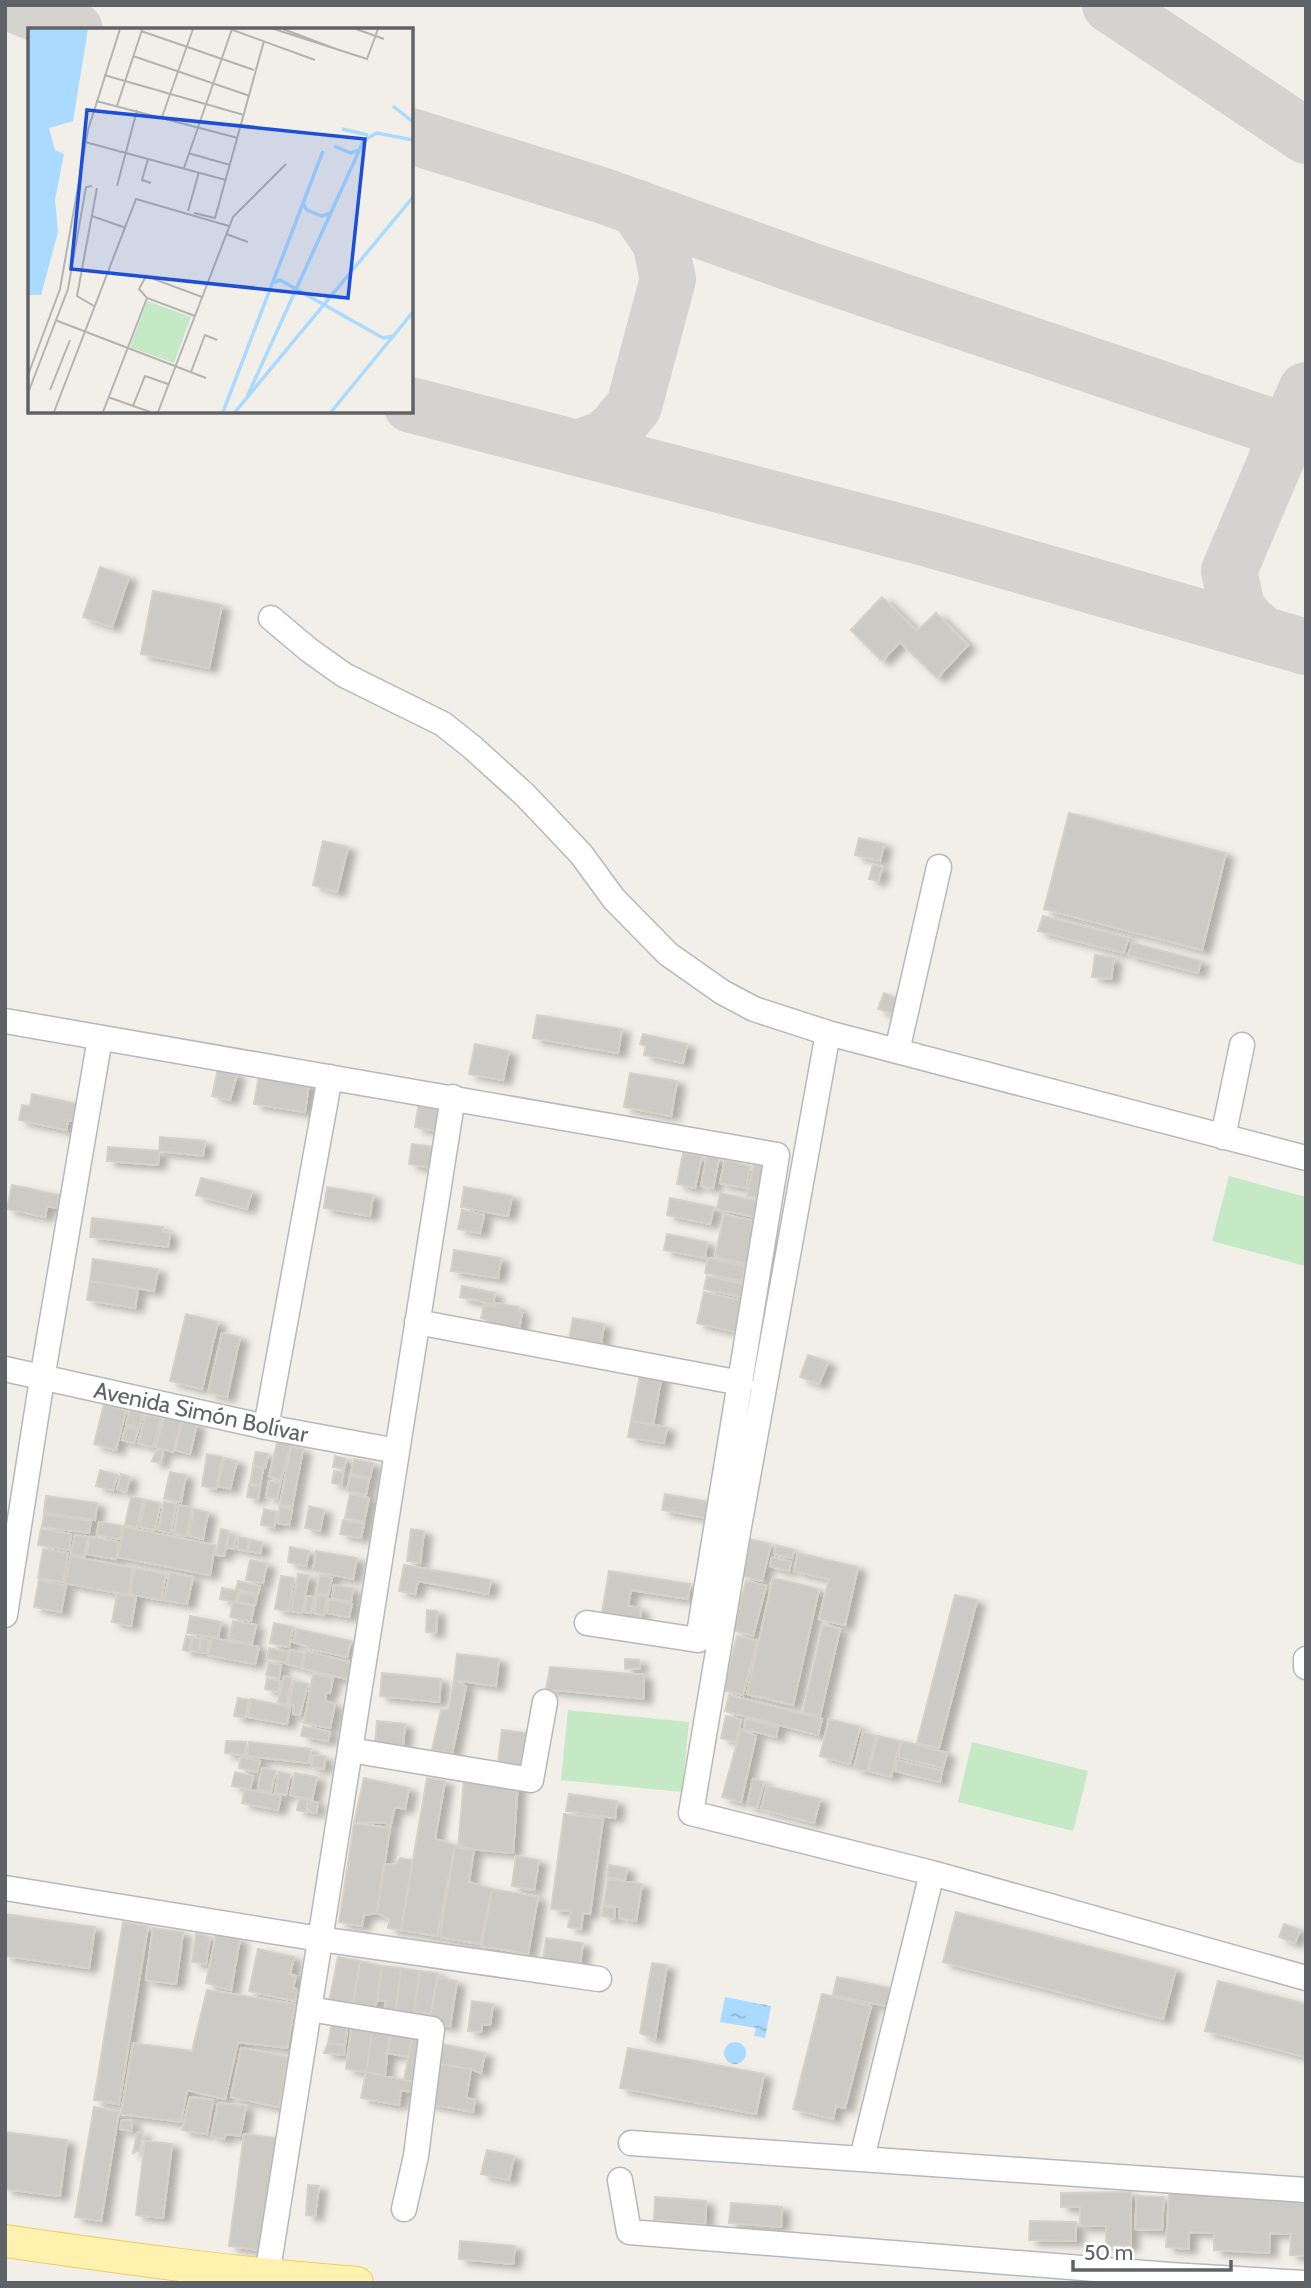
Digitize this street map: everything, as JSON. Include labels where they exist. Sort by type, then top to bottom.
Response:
[{"type":"main road","points":[[5,2241],[169,2265],[357,2283]]},
{"type":"street","points":[[271,618],[344,675],[443,724],[472,747],[525,795],[581,854],[614,899],[668,954],[722,992],[754,1009],[828,1033],[1306,1158]]},
{"type":"street","points":[[897,1051],[939,867]]},
{"type":"street","points":[[5,1021],[777,1155],[698,1640],[587,1623]]},
{"type":"street","points":[[828,1033],[738,1532],[691,1813],[932,1873],[1306,1978]]},
{"type":"street","points":[[5,1615],[100,1038]]},
{"type":"street","points":[[1223,1137],[1242,1045]]},
{"type":"street","points":[[266,1427],[330,1077]]},
{"type":"street","points":[[267,2276],[453,1097]]},
{"type":"street","points":[[417,1322],[741,1383]]},
{"type":"street","name":"Avenida Simón Bolívar","points":[[5,1369],[266,1427],[397,1451]]},
{"type":"street","points":[[1306,1658],[1306,1667]]},
{"type":"street","points":[[350,1750],[531,1780],[545,1702]]},
{"type":"street","points":[[862,2158],[932,1873]]},
{"type":"street","points":[[5,1888],[320,1939],[599,1979]]},
{"type":"street","points":[[309,2009],[432,2029],[416,2156],[404,2209]]},
{"type":"street","points":[[631,2143],[1306,2190]]},
{"type":"street","points":[[620,2180],[629,2232],[1303,2283]]},
{"type":"green space","points":[[1229,1176],[1306,1197],[1306,1266],[1212,1241]]},
{"type":"green space","points":[[568,1710],[689,1722],[682,1792],[561,1780]]},
{"type":"green space","points":[[972,1742],[1088,1771],[1073,1831],[958,1802]]},
{"type":"water","points":[[725,1997],[771,2006],[765,2038],[754,2036],[756,2028],[720,2022]]},
{"type":"water","points":[[735,2042],[743,2045],[746,2053],[743,2061],[735,2064],[727,2061],[724,2053],[727,2045]]},
{"type":"building","points":[[100,567],[129,577],[112,627],[83,617]]},
{"type":"building","points":[[153,591],[222,605],[209,668],[141,654]]},
{"type":"building","points":[[882,597],[917,631],[936,613],[968,645],[937,678],[900,642],[882,661],[851,630]]},
{"type":"building","points":[[1069,813],[1226,853],[1202,950],[1044,909]]},
{"type":"building","points":[[859,838],[884,844],[880,861],[855,855]]},
{"type":"building","points":[[323,841],[348,847],[337,892],[313,885]]},
{"type":"building","points":[[873,865],[882,867],[878,881],[869,879]]},
{"type":"building","points":[[1043,916],[1128,938],[1124,953],[1038,931]]},
{"type":"building","points":[[1132,943],[1201,961],[1198,973],[1128,955]]},
{"type":"building","points":[[1095,955],[1114,958],[1111,979],[1092,977]]},
{"type":"building","points":[[884,993],[899,999],[893,1014],[878,1009]]},
{"type":"building","points":[[537,1015],[622,1029],[618,1053],[533,1038]]},
{"type":"building","points":[[643,1034],[687,1044],[683,1063],[644,1055],[646,1046],[640,1044]]},
{"type":"building","points":[[475,1044],[509,1051],[503,1080],[469,1074]]},
{"type":"building","points":[[218,1069],[237,1074],[230,1100],[212,1096]]},
{"type":"building","points":[[630,1073],[677,1081],[671,1116],[624,1107]]},
{"type":"building","points":[[259,1075],[309,1083],[305,1112],[254,1104]]},
{"type":"building","points":[[32,1094],[77,1104],[73,1121],[68,1120],[66,1130],[19,1120],[22,1105],[30,1106]]},
{"type":"building","points":[[419,1102],[441,1107],[438,1131],[415,1127]]},
{"type":"building","points":[[160,1137],[205,1141],[203,1156],[159,1151]]},
{"type":"building","points":[[412,1144],[435,1147],[432,1168],[409,1164]]},
{"type":"building","points":[[108,1147],[159,1151],[158,1165],[107,1161]]},
{"type":"building","points":[[683,1153],[702,1156],[695,1188],[677,1184]]},
{"type":"building","points":[[707,1155],[719,1158],[713,1188],[701,1186]]},
{"type":"building","points":[[725,1160],[750,1166],[746,1188],[720,1183]]},
{"type":"building","points":[[754,1164],[766,1166],[759,1198],[747,1196]]},
{"type":"building","points":[[201,1178],[252,1191],[247,1209],[196,1195]]},
{"type":"building","points":[[12,1185],[59,1195],[57,1208],[47,1206],[45,1217],[7,1209]]},
{"type":"building","points":[[327,1187],[373,1195],[370,1216],[324,1208]]},
{"type":"building","points":[[464,1187],[512,1196],[508,1216],[461,1207]]},
{"type":"building","points":[[720,1193],[759,1201],[755,1217],[717,1209]]},
{"type":"building","points":[[670,1198],[714,1207],[710,1224],[667,1215]]},
{"type":"building","points":[[462,1210],[484,1215],[480,1233],[458,1229]]},
{"type":"building","points":[[724,1215],[755,1221],[747,1264],[715,1257]]},
{"type":"building","points":[[92,1218],[163,1227],[162,1232],[170,1233],[168,1247],[90,1237]]},
{"type":"building","points":[[667,1234],[707,1242],[705,1258],[664,1250]]},
{"type":"building","points":[[454,1250],[501,1258],[498,1278],[451,1271]]},
{"type":"building","points":[[708,1258],[745,1266],[742,1281],[705,1273]]},
{"type":"building","points":[[93,1259],[158,1269],[154,1291],[90,1281]]},
{"type":"building","points":[[707,1276],[744,1284],[741,1297],[704,1289]]},
{"type":"building","points":[[90,1281],[138,1289],[135,1308],[87,1300]]},
{"type":"building","points":[[462,1286],[495,1293],[493,1304],[460,1297]]},
{"type":"building","points":[[704,1292],[743,1301],[737,1332],[697,1323]]},
{"type":"building","points":[[496,1303],[518,1307],[518,1311],[522,1313],[519,1329],[487,1323],[487,1320],[481,1318],[484,1305],[495,1307]]},
{"type":"building","points":[[186,1314],[218,1322],[202,1389],[170,1381]]},
{"type":"building","points":[[573,1318],[604,1324],[601,1345],[569,1339]]},
{"type":"building","points":[[222,1333],[240,1337],[227,1397],[208,1393]]},
{"type":"building","points":[[808,1355],[828,1362],[819,1384],[800,1377]]},
{"type":"building","points":[[641,1370],[662,1374],[653,1425],[631,1421]]},
{"type":"building","points":[[104,1404],[126,1410],[116,1450],[94,1444]]},
{"type":"building","points":[[130,1410],[143,1414],[139,1428],[126,1424]]},
{"type":"building","points":[[146,1415],[161,1418],[153,1447],[138,1443]]},
{"type":"building","points":[[164,1417],[181,1421],[173,1452],[156,1447]]},
{"type":"building","points":[[183,1421],[197,1424],[190,1454],[175,1450]]},
{"type":"building","points":[[631,1421],[667,1427],[664,1443],[628,1437]]},
{"type":"building","points":[[126,1427],[138,1430],[134,1443],[122,1440]]},
{"type":"building","points":[[278,1439],[291,1442],[281,1480],[269,1476]]},
{"type":"building","points":[[291,1447],[303,1449],[292,1507],[280,1505]]},
{"type":"building","points":[[156,1450],[163,1451],[160,1463],[152,1461]]},
{"type":"building","points":[[256,1452],[268,1454],[265,1468],[253,1465]]},
{"type":"building","points":[[207,1454],[222,1457],[216,1489],[202,1486]]},
{"type":"building","points":[[335,1456],[346,1459],[344,1469],[333,1467]]},
{"type":"building","points":[[225,1458],[237,1461],[230,1489],[218,1486]]},
{"type":"building","points":[[354,1459],[373,1463],[370,1478],[351,1474]]},
{"type":"building","points":[[253,1467],[263,1469],[260,1485],[250,1483]]},
{"type":"building","points":[[100,1470],[117,1475],[113,1490],[96,1486]]},
{"type":"building","points":[[334,1471],[343,1472],[341,1485],[332,1483]]},
{"type":"building","points":[[170,1472],[186,1475],[181,1502],[164,1499]]},
{"type":"building","points":[[121,1474],[130,1477],[126,1492],[117,1489]]},
{"type":"building","points":[[350,1476],[369,1480],[366,1495],[347,1491]]},
{"type":"building","points":[[269,1481],[280,1483],[277,1499],[266,1497]]},
{"type":"building","points":[[249,1485],[260,1487],[258,1499],[247,1497]]},
{"type":"building","points":[[350,1494],[369,1498],[364,1522],[345,1518]]},
{"type":"building","points":[[665,1494],[709,1502],[707,1518],[662,1510]]},
{"type":"building","points":[[46,1496],[97,1503],[95,1520],[44,1512]]},
{"type":"building","points":[[131,1497],[143,1499],[137,1527],[125,1525]]},
{"type":"building","points":[[145,1500],[160,1503],[155,1530],[140,1527]]},
{"type":"building","points":[[164,1502],[176,1504],[171,1533],[158,1530]]},
{"type":"building","points":[[179,1505],[192,1508],[186,1536],[174,1534]]},
{"type":"building","points":[[309,1506],[324,1510],[320,1531],[305,1528]]},
{"type":"building","points":[[280,1507],[292,1510],[289,1525],[277,1523]]},
{"type":"building","points":[[194,1509],[208,1512],[203,1539],[189,1536]]},
{"type":"building","points":[[264,1509],[277,1512],[274,1527],[261,1525]]},
{"type":"building","points":[[44,1514],[91,1521],[89,1533],[42,1527]]},
{"type":"building","points":[[343,1520],[364,1524],[361,1538],[340,1534]]},
{"type":"building","points":[[99,1522],[122,1526],[120,1539],[97,1535]]},
{"type":"building","points":[[124,1527],[215,1545],[210,1575],[118,1557]]},
{"type":"building","points":[[41,1529],[71,1534],[69,1550],[38,1545]]},
{"type":"building","points":[[221,1529],[229,1531],[224,1556],[216,1555]]},
{"type":"building","points":[[411,1529],[424,1531],[420,1563],[407,1561]]},
{"type":"building","points":[[229,1534],[236,1536],[234,1549],[227,1547]]},
{"type":"building","points":[[75,1535],[88,1537],[84,1557],[71,1554]]},
{"type":"building","points":[[90,1537],[118,1542],[116,1559],[87,1554]]},
{"type":"building","points":[[239,1537],[249,1539],[247,1551],[237,1549]]},
{"type":"building","points":[[749,1539],[771,1544],[762,1581],[740,1575]]},
{"type":"building","points":[[251,1540],[262,1542],[260,1553],[248,1551]]},
{"type":"building","points":[[776,1545],[794,1550],[792,1558],[774,1554]]},
{"type":"building","points":[[290,1547],[309,1551],[306,1566],[288,1562]]},
{"type":"building","points":[[43,1549],[68,1553],[63,1582],[38,1578]]},
{"type":"building","points":[[316,1551],[357,1558],[353,1579],[313,1571]]},
{"type":"building","points":[[798,1553],[858,1567],[845,1625],[819,1619],[829,1579],[794,1571]]},
{"type":"building","points":[[71,1556],[133,1568],[128,1595],[65,1583]]},
{"type":"building","points":[[772,1557],[791,1562],[789,1571],[770,1566]]},
{"type":"building","points":[[250,1560],[267,1563],[263,1583],[246,1580]]},
{"type":"building","points":[[404,1565],[491,1580],[488,1594],[418,1581],[415,1594],[399,1591]]},
{"type":"building","points":[[135,1568],[166,1574],[161,1600],[130,1594]]},
{"type":"building","points":[[609,1571],[690,1584],[688,1599],[631,1590],[628,1606],[640,1608],[641,1620],[602,1613]]},
{"type":"building","points":[[170,1573],[193,1577],[187,1604],[164,1600]]},
{"type":"building","points":[[298,1574],[309,1575],[302,1613],[291,1611]]},
{"type":"building","points":[[320,1575],[332,1578],[328,1595],[317,1593]]},
{"type":"building","points":[[281,1576],[294,1578],[288,1611],[275,1609]]},
{"type":"building","points":[[773,1578],[819,1589],[793,1705],[747,1694]]},
{"type":"building","points":[[39,1580],[66,1586],[61,1612],[34,1607]]},
{"type":"building","points":[[238,1581],[260,1586],[258,1594],[236,1589]]},
{"type":"building","points":[[746,1581],[766,1586],[753,1636],[733,1630]]},
{"type":"building","points":[[334,1585],[353,1588],[351,1602],[332,1598]]},
{"type":"building","points":[[222,1588],[238,1591],[236,1602],[220,1599]]},
{"type":"building","points":[[240,1592],[257,1596],[255,1605],[238,1602]]},
{"type":"building","points":[[117,1594],[136,1597],[131,1626],[112,1622]]},
{"type":"building","points":[[317,1595],[327,1597],[324,1615],[314,1613]]},
{"type":"building","points":[[955,1595],[977,1600],[939,1748],[917,1743]]},
{"type":"building","points":[[307,1596],[314,1597],[311,1613],[304,1612]]},
{"type":"building","points":[[329,1599],[352,1604],[349,1617],[327,1613]]},
{"type":"building","points":[[233,1602],[254,1606],[251,1621],[230,1617]]},
{"type":"building","points":[[427,1610],[437,1611],[436,1633],[426,1632]]},
{"type":"building","points":[[190,1616],[221,1622],[218,1638],[187,1633]]},
{"type":"building","points":[[233,1621],[256,1625],[252,1644],[229,1639]]},
{"type":"building","points":[[274,1623],[293,1627],[289,1647],[270,1643]]},
{"type":"building","points":[[823,1625],[840,1629],[820,1716],[803,1712]]},
{"type":"building","points":[[297,1629],[351,1641],[347,1657],[293,1642]]},
{"type":"building","points":[[186,1636],[192,1637],[189,1651],[183,1650]]},
{"type":"building","points":[[737,1636],[757,1641],[743,1695],[723,1690]]},
{"type":"building","points":[[193,1637],[200,1639],[198,1652],[191,1650]]},
{"type":"building","points":[[201,1638],[209,1640],[207,1653],[199,1652]]},
{"type":"building","points":[[212,1638],[259,1647],[255,1664],[208,1655]]},
{"type":"building","points":[[269,1648],[289,1652],[286,1663],[267,1658]]},
{"type":"building","points":[[290,1650],[304,1653],[301,1667],[287,1664]]},
{"type":"building","points":[[306,1651],[354,1663],[350,1680],[302,1668]]},
{"type":"building","points":[[457,1654],[499,1659],[496,1686],[454,1680]]},
{"type":"building","points":[[625,1659],[639,1660],[640,1668],[625,1669]]},
{"type":"building","points":[[269,1662],[281,1665],[279,1678],[266,1675]]},
{"type":"building","points":[[550,1667],[644,1675],[644,1699],[546,1689]]},
{"type":"building","points":[[382,1673],[441,1679],[439,1702],[380,1696]]},
{"type":"building","points":[[313,1674],[333,1678],[325,1701],[335,1704],[330,1728],[304,1723]]},
{"type":"building","points":[[284,1676],[292,1678],[286,1704],[278,1702]]},
{"type":"building","points":[[267,1678],[280,1681],[278,1692],[265,1689]]},
{"type":"building","points":[[454,1680],[466,1687],[452,1754],[432,1750],[441,1710],[449,1709]]},
{"type":"building","points":[[294,1681],[308,1684],[300,1715],[293,1714],[294,1705],[289,1704]]},
{"type":"building","points":[[729,1695],[822,1719],[818,1735],[725,1711]]},
{"type":"building","points":[[238,1698],[249,1700],[245,1718],[234,1716]]},
{"type":"building","points":[[251,1699],[290,1707],[287,1724],[248,1717]]},
{"type":"building","points":[[726,1716],[741,1720],[736,1742],[721,1738]]},
{"type":"building","points":[[746,1719],[778,1727],[776,1737],[744,1729]]},
{"type":"building","points":[[829,1719],[860,1727],[850,1764],[820,1756]]},
{"type":"building","points":[[377,1721],[405,1724],[403,1746],[375,1743]]},
{"type":"building","points":[[303,1726],[330,1732],[328,1741],[301,1736]]},
{"type":"building","points":[[741,1729],[756,1736],[741,1802],[722,1797]]},
{"type":"building","points":[[502,1730],[526,1733],[522,1765],[498,1762]]},
{"type":"building","points":[[863,1732],[876,1736],[867,1771],[854,1768]]},
{"type":"building","points":[[878,1736],[900,1741],[891,1777],[869,1771]]},
{"type":"building","points":[[226,1741],[246,1742],[245,1755],[225,1753]]},
{"type":"building","points":[[902,1741],[947,1753],[943,1768],[898,1757]]},
{"type":"building","points":[[249,1742],[311,1749],[309,1763],[247,1756]]},
{"type":"building","points":[[313,1755],[325,1756],[324,1769],[311,1767]]},
{"type":"building","points":[[241,1757],[260,1761],[257,1772],[239,1768]]},
{"type":"building","points":[[897,1760],[942,1771],[940,1782],[895,1771]]},
{"type":"building","points":[[262,1768],[276,1771],[271,1792],[258,1789]]},
{"type":"building","points":[[235,1772],[253,1776],[250,1789],[232,1786]]},
{"type":"building","points":[[279,1772],[290,1774],[286,1795],[275,1792]]},
{"type":"building","points":[[295,1773],[317,1777],[312,1800],[290,1795]]},
{"type":"building","points":[[364,1778],[409,1788],[405,1809],[395,1807],[390,1828],[385,1822],[354,1823]]},
{"type":"building","points":[[427,1778],[445,1781],[435,1839],[455,1845],[437,1936],[401,1930]]},
{"type":"building","points":[[464,1779],[518,1783],[513,1853],[458,1848]]},
{"type":"building","points":[[753,1779],[764,1782],[757,1808],[747,1805]]},
{"type":"building","points":[[767,1786],[820,1799],[814,1823],[761,1809]]},
{"type":"building","points":[[245,1789],[281,1796],[278,1810],[242,1803]]},
{"type":"building","points":[[569,1794],[617,1801],[615,1818],[566,1811]]},
{"type":"building","points":[[299,1799],[308,1800],[306,1812],[297,1810]]},
{"type":"building","points":[[311,1801],[318,1803],[316,1813],[309,1812]]},
{"type":"building","points":[[564,1814],[603,1819],[590,1914],[583,1913],[581,1929],[568,1927],[571,1911],[551,1909]]},
{"type":"building","points":[[354,1823],[390,1828],[377,1913],[364,1915],[362,1926],[339,1922]]},
{"type":"building","points":[[455,1845],[474,1849],[469,1882],[492,1889],[480,1944],[440,1937]]},
{"type":"building","points":[[516,1856],[539,1860],[534,1890],[512,1886]]},
{"type":"building","points":[[400,1858],[413,1860],[401,1930],[388,1928],[390,1919],[377,1913],[384,1864],[395,1865]]},
{"type":"building","points":[[609,1865],[627,1868],[625,1880],[607,1877]]},
{"type":"building","points":[[608,1879],[642,1884],[636,1921],[619,1918],[620,1907],[604,1904]]},
{"type":"building","points":[[492,1889],[538,1897],[528,1954],[482,1946]]},
{"type":"building","points":[[603,1906],[615,1908],[614,1919],[602,1916]]},
{"type":"building","points":[[956,1912],[1176,1969],[1163,2019],[943,1962]]},
{"type":"building","points":[[5,1914],[95,1927],[89,1968],[5,1956]]},
{"type":"building","points":[[123,1922],[148,1926],[119,2104],[94,2100]]},
{"type":"building","points":[[1284,1924],[1300,1930],[1295,1943],[1279,1937]]},
{"type":"building","points":[[153,1928],[183,1932],[176,1984],[146,1980]]},
{"type":"building","points":[[196,1933],[210,1937],[206,1964],[192,1962]]},
{"type":"building","points":[[216,1934],[240,1939],[231,1990],[206,1983]]},
{"type":"building","points":[[546,1938],[583,1943],[580,1965],[543,1960]]},
{"type":"building","points":[[258,1949],[294,1957],[290,1974],[296,1976],[293,1987],[297,1990],[295,2001],[249,1991]]},
{"type":"building","points":[[338,1957],[360,1961],[352,2011],[328,2007]]},
{"type":"building","points":[[360,1961],[382,1966],[373,2015],[352,2011]]},
{"type":"building","points":[[652,1963],[667,1965],[655,2039],[640,2033]]},
{"type":"building","points":[[382,1966],[401,1968],[395,2017],[384,2015],[386,2001],[377,2000]]},
{"type":"building","points":[[401,1968],[420,1971],[414,2012],[431,2014],[429,2023],[395,2017]]},
{"type":"building","points":[[420,1971],[438,1973],[431,2014],[414,2012]]},
{"type":"building","points":[[837,1977],[890,1988],[887,2006],[833,1995]]},
{"type":"building","points":[[437,1978],[457,1981],[450,2026],[429,2023]]},
{"type":"building","points":[[1218,1981],[1306,2004],[1306,2057],[1205,2031]]},
{"type":"building","points":[[207,1990],[295,2004],[287,2048],[238,2042],[225,2099],[187,2090],[181,2122],[121,2114],[133,2043],[192,2051]]},
{"type":"building","points":[[822,1994],[871,2006],[845,2108],[836,2106],[833,2119],[793,2109]]},
{"type":"building","points":[[472,2001],[493,2004],[490,2025],[482,2024],[481,2032],[468,2031]]},
{"type":"building","points":[[333,2018],[348,2022],[345,2045],[328,2043]]},
{"type":"building","points":[[352,2022],[373,2025],[366,2072],[346,2069]]},
{"type":"building","points":[[373,2025],[390,2027],[385,2075],[366,2072]]},
{"type":"building","points":[[393,2028],[413,2032],[408,2057],[388,2053]]},
{"type":"building","points":[[413,2032],[430,2037],[423,2083],[404,2080]]},
{"type":"building","points":[[328,2043],[345,2045],[344,2055],[324,2053]]},
{"type":"building","points":[[437,2043],[485,2053],[481,2073],[432,2063]]},
{"type":"building","points":[[241,2048],[288,2057],[279,2107],[231,2097]]},
{"type":"building","points":[[628,2048],[764,2074],[756,2114],[620,2088]]},
{"type":"building","points":[[432,2063],[471,2069],[466,2098],[475,2100],[473,2112],[426,2103]]},
{"type":"building","points":[[366,2072],[413,2082],[412,2092],[401,2090],[399,2105],[361,2098]]},
{"type":"building","points":[[190,2097],[213,2100],[207,2134],[182,2130]]},
{"type":"building","points":[[218,2103],[246,2106],[240,2136],[226,2134],[224,2139],[211,2136]]},
{"type":"building","points":[[94,2107],[119,2112],[101,2221],[75,2217]]},
{"type":"building","points":[[122,2120],[132,2121],[132,2131],[120,2129]]},
{"type":"building","points":[[143,2131],[140,2150],[133,2153],[137,2133]]},
{"type":"building","points":[[5,2132],[67,2140],[60,2196],[5,2189]]},
{"type":"building","points":[[244,2134],[276,2138],[261,2250],[229,2246]]},
{"type":"building","points":[[145,2141],[172,2144],[163,2218],[136,2215]]},
{"type":"building","points":[[487,2150],[514,2156],[509,2180],[481,2174]]},
{"type":"building","points":[[308,2185],[319,2186],[315,2216],[306,2215]]},
{"type":"building","points":[[1169,2191],[1306,2199],[1306,2256],[1290,2255],[1291,2234],[1270,2233],[1269,2253],[1214,2250],[1214,2233],[1189,2232],[1189,2249],[1166,2247]]},
{"type":"building","points":[[1131,2192],[1131,2246],[1106,2246],[1106,2226],[1080,2226],[1080,2207],[1061,2207],[1061,2193]]},
{"type":"building","points":[[1137,2196],[1164,2197],[1162,2230],[1135,2229]]},
{"type":"building","points":[[655,2197],[706,2201],[705,2224],[654,2220]]},
{"type":"building","points":[[731,2203],[782,2207],[781,2227],[729,2223]]},
{"type":"building","points":[[1030,2221],[1076,2222],[1076,2241],[1029,2240]]},
{"type":"building","points":[[460,2241],[515,2246],[513,2264],[459,2259]]},
{"type":"taxiway","points":[[15,5],[70,28]]},
{"type":"taxiway","points":[[1110,5],[1306,136]]},
{"type":"taxiway","points":[[413,137],[601,195],[810,270],[1306,438]]},
{"type":"taxiway","points":[[577,448],[603,439],[634,406],[668,279],[660,242],[636,207]]},
{"type":"taxiway","points":[[1264,635],[1248,622],[1237,607],[1229,571],[1306,390]]},
{"type":"taxiway","points":[[413,406],[932,540],[1306,647]]}]
